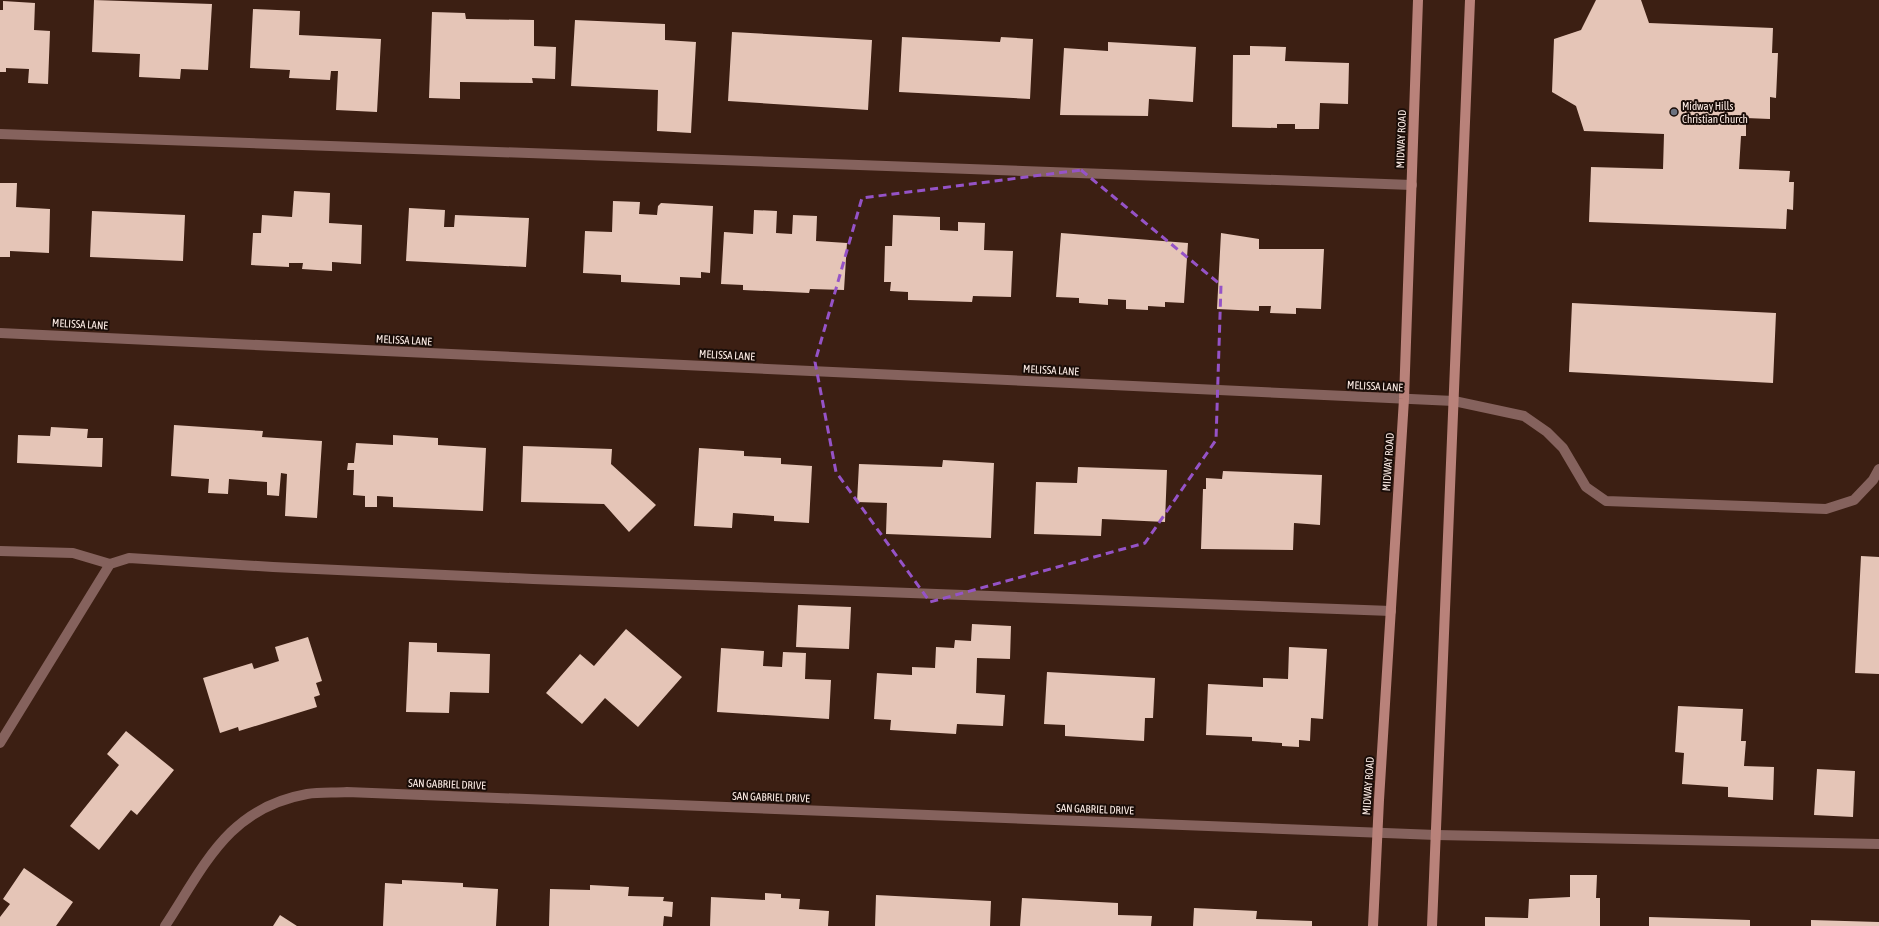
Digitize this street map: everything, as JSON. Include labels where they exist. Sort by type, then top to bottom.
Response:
[{"type":"main road","name":"MIDWAY ROAD","points":[[1373,926],[1377,833],[1404,399],[1418,0]]},
{"type":"main road","points":[[1432,926],[1470,0]]},
{"type":"street","points":[[0,134],[1412,185]]},
{"type":"street","name":"MELISSA LANE","points":[[0,333],[1454,401],[1524,416],[1547,432],[1563,448],[1586,486],[1606,501],[1826,509],[1854,500],[1873,480],[1879,469]]},
{"type":"street","points":[[0,551],[73,553],[110,564],[130,558],[273,567],[533,579],[1391,611]]},
{"type":"street","points":[[0,743],[110,564]]},
{"type":"street","name":"SAN GABRIEL DRIVE","points":[[165,926],[221,841],[244,820],[270,804],[308,794],[347,792],[1377,833],[1879,844]]},
{"type":"highlighted area","points":[[1081,170],[1221,285],[1216,440],[1145,543],[930,602],[836,472],[815,362],[862,198]]},
{"type":"building","points":[[94,0],[212,4],[208,70],[181,69],[180,79],[139,77],[140,54],[92,52]]},
{"type":"building","name":"Midway Hills Christian Church","points":[[1596,0],[1641,0],[1649,23],[1773,28],[1772,53],[1778,53],[1776,98],[1770,97],[1770,119],[1746,118],[1746,136],[1741,136],[1739,169],[1790,171],[1789,182],[1794,182],[1793,210],[1787,209],[1786,229],[1589,222],[1591,167],[1663,169],[1664,134],[1584,131],[1576,106],[1552,92],[1554,39],[1581,30]]},
{"type":"building","points":[[3,1],[35,3],[34,30],[50,31],[48,84],[28,83],[29,69],[6,68],[6,72],[0,72],[0,10],[3,10]]},
{"type":"building","points":[[253,9],[300,11],[299,35],[381,39],[377,112],[336,110],[338,71],[331,71],[330,80],[289,78],[290,70],[250,68]]},
{"type":"building","points":[[432,12],[465,13],[466,19],[534,20],[534,46],[556,47],[555,79],[532,78],[533,83],[460,82],[460,99],[429,98]]},
{"type":"building","points":[[575,20],[665,24],[665,40],[696,42],[691,133],[657,131],[658,90],[571,86]]},
{"type":"building","points":[[732,32],[872,40],[868,110],[728,101]]},
{"type":"building","points":[[902,37],[1000,42],[1001,37],[1033,39],[1030,99],[899,92]]},
{"type":"building","points":[[1108,42],[1196,47],[1193,102],[1149,99],[1148,116],[1060,115],[1064,48],[1108,51]]},
{"type":"building","points":[[1250,46],[1286,47],[1285,61],[1349,63],[1348,104],[1320,103],[1319,129],[1295,129],[1295,124],[1277,124],[1277,128],[1232,127],[1233,55],[1250,55]]},
{"type":"building","points":[[0,183],[17,183],[16,207],[50,209],[49,253],[10,251],[10,257],[0,257]]},
{"type":"building","points":[[294,191],[330,193],[329,223],[362,225],[361,264],[332,262],[332,271],[302,269],[303,263],[289,263],[289,267],[251,265],[253,233],[261,233],[262,215],[292,217]]},
{"type":"building","points":[[613,201],[640,202],[639,214],[657,215],[658,206],[661,203],[713,206],[710,273],[701,272],[701,278],[680,277],[680,285],[621,282],[621,275],[583,273],[585,231],[612,232]]},
{"type":"building","points":[[409,208],[445,210],[444,227],[454,227],[455,215],[529,218],[526,267],[406,261]]},
{"type":"building","points":[[754,210],[777,211],[776,233],[792,234],[793,215],[817,216],[816,241],[847,243],[844,290],[810,289],[809,293],[743,290],[743,285],[721,284],[724,232],[753,234]]},
{"type":"building","points":[[92,211],[185,215],[183,261],[90,257]]},
{"type":"building","points":[[893,215],[940,217],[940,230],[958,231],[958,222],[985,223],[984,250],[1013,251],[1011,297],[973,296],[972,302],[908,300],[908,292],[890,291],[891,282],[884,282],[885,246],[892,246]]},
{"type":"building","points":[[1061,233],[1188,243],[1184,303],[1165,302],[1165,307],[1148,306],[1148,310],[1126,309],[1126,300],[1108,299],[1108,305],[1079,303],[1079,298],[1056,297]]},
{"type":"building","points":[[1221,233],[1259,239],[1259,249],[1324,249],[1321,309],[1296,308],[1296,314],[1270,313],[1271,306],[1259,306],[1259,311],[1217,309]]},
{"type":"building","points":[[1572,303],[1776,313],[1773,383],[1569,372]]},
{"type":"building","points":[[174,425],[263,431],[262,437],[322,441],[317,518],[285,516],[287,474],[281,473],[279,496],[267,495],[267,482],[229,479],[228,494],[208,493],[209,479],[171,476]]},
{"type":"building","points":[[51,427],[88,429],[87,438],[103,438],[102,467],[17,463],[18,435],[50,436]]},
{"type":"building","points":[[393,435],[438,438],[438,445],[486,448],[483,511],[393,507],[393,497],[377,496],[377,507],[365,507],[365,496],[353,495],[354,470],[347,470],[348,463],[354,463],[356,443],[393,445]]},
{"type":"building","points":[[523,446],[612,449],[611,464],[656,505],[629,532],[604,504],[521,502]]},
{"type":"building","points":[[699,448],[744,451],[744,456],[781,458],[781,464],[812,466],[809,523],[774,521],[774,516],[733,513],[732,528],[694,526]]},
{"type":"building","points":[[943,460],[994,463],[991,538],[886,534],[887,503],[857,502],[859,464],[942,467]]},
{"type":"building","points":[[1078,467],[1167,470],[1165,522],[1102,519],[1101,536],[1034,534],[1036,482],[1077,483]]},
{"type":"building","points":[[1223,471],[1322,475],[1320,525],[1294,523],[1293,550],[1201,549],[1203,489],[1206,489],[1206,478],[1222,479]]},
{"type":"building","points":[[1861,556],[1879,557],[1879,674],[1855,673]]},
{"type":"building","points":[[798,605],[851,607],[849,649],[796,647]]},
{"type":"building","points":[[972,624],[1011,626],[1010,659],[977,658],[976,693],[1005,695],[1003,726],[957,724],[956,734],[890,730],[891,720],[874,719],[877,673],[912,675],[912,667],[935,668],[936,647],[954,648],[955,640],[971,641]]},
{"type":"building","points":[[626,629],[682,677],[638,727],[605,698],[582,724],[546,693],[580,654],[594,666]]},
{"type":"building","points":[[308,637],[322,681],[316,683],[320,695],[314,697],[317,707],[239,731],[238,727],[220,733],[203,678],[252,663],[254,669],[279,661],[275,647]]},
{"type":"building","points":[[409,642],[437,643],[437,652],[490,654],[489,693],[450,692],[449,713],[406,712]]},
{"type":"building","points":[[1289,647],[1327,649],[1323,719],[1311,718],[1310,741],[1299,740],[1299,747],[1282,746],[1282,743],[1252,741],[1252,737],[1206,735],[1208,684],[1263,687],[1263,678],[1288,679]]},
{"type":"building","points":[[721,648],[764,651],[763,666],[782,667],[783,652],[806,653],[805,679],[831,680],[829,719],[717,712]]},
{"type":"building","points":[[1047,672],[1155,678],[1153,718],[1145,718],[1144,741],[1065,736],[1065,725],[1044,724]]},
{"type":"building","points":[[1678,706],[1743,709],[1741,741],[1746,741],[1744,766],[1774,767],[1773,800],[1728,797],[1728,787],[1682,784],[1684,753],[1675,752]]},
{"type":"building","points":[[126,731],[174,770],[137,815],[131,810],[99,850],[70,826],[119,765],[107,754]]},
{"type":"building","points":[[1817,769],[1855,771],[1853,817],[1814,815]]},
{"type":"building","points":[[24,868],[73,902],[56,926],[0,926],[0,917],[10,904],[3,899]]},
{"type":"building","points":[[1570,875],[1597,875],[1596,898],[1600,898],[1600,926],[1485,926],[1485,917],[1528,918],[1529,899],[1570,897]]},
{"type":"building","points":[[402,880],[463,883],[463,887],[498,889],[496,926],[383,926],[385,883],[402,884]]},
{"type":"building","points":[[590,885],[629,887],[628,896],[664,897],[663,901],[673,902],[672,917],[664,916],[663,926],[549,926],[550,889],[590,890]]},
{"type":"building","points":[[765,893],[781,894],[781,898],[800,899],[799,909],[829,911],[828,926],[710,926],[711,897],[765,900]]},
{"type":"building","points":[[876,895],[991,901],[990,926],[875,926]]},
{"type":"building","points":[[1022,898],[1118,903],[1118,915],[1152,916],[1151,926],[1020,926]]},
{"type":"building","points":[[1194,908],[1257,911],[1256,919],[1312,921],[1312,926],[1193,926]]},
{"type":"building","points":[[280,915],[297,926],[273,926]]},
{"type":"building","points":[[1649,917],[1750,920],[1750,926],[1649,926]]},
{"type":"building","points":[[1811,920],[1879,922],[1879,926],[1811,926]]},
{"type":"place","name":"Midway Hills Christian Church","points":[[1674,112]]}]
